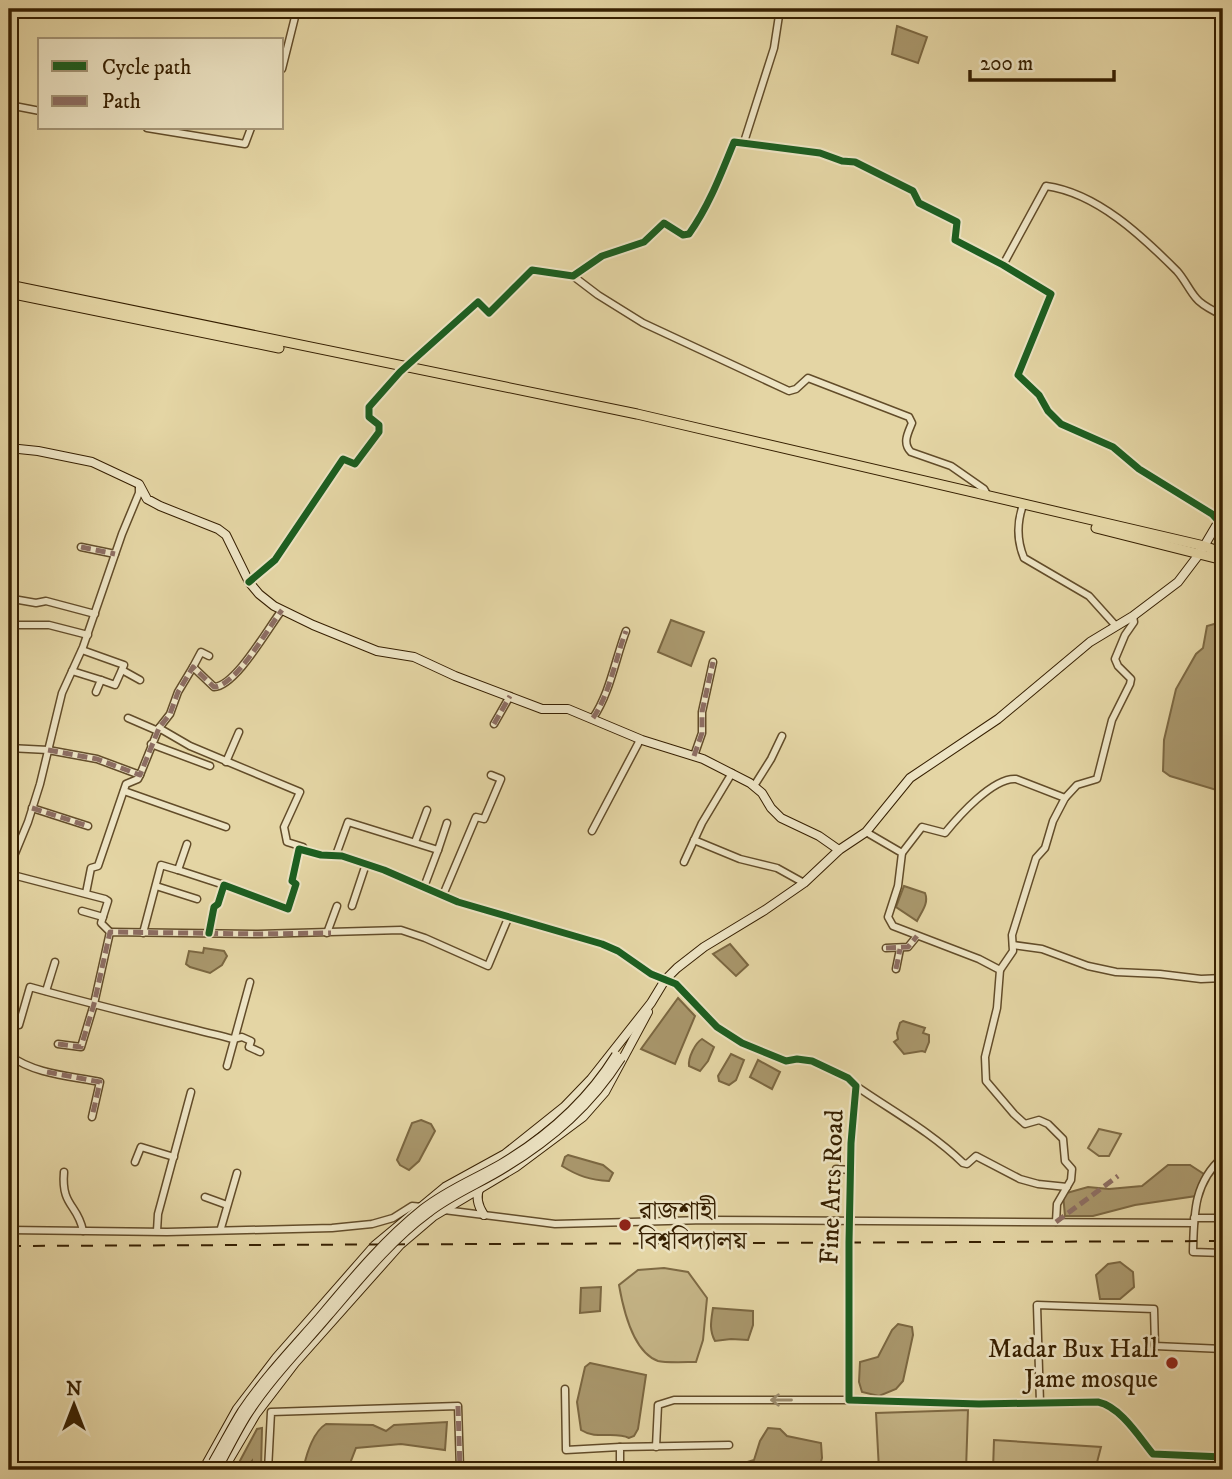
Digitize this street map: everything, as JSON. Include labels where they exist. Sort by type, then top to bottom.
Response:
[{"type":"main road","points":[[9,285],[636,419],[1223,553]]},
{"type":"main road","points":[[9,293],[637,414],[988,496],[1022,507]]},
{"type":"main road","points":[[9,448],[92,462],[139,484],[147,499],[218,529],[226,536],[249,582],[259,594],[282,610],[377,651],[414,657],[455,676],[542,709],[568,709],[640,740],[694,756],[754,786],[781,818],[819,836],[839,850]]},
{"type":"main road","points":[[205,1470],[237,1409],[348,1272],[375,1245],[445,1187],[505,1154],[564,1107],[644,1024],[665,980],[704,947],[804,883],[839,850],[866,832],[910,778],[998,719],[1090,642],[1133,616],[1178,582],[1221,520]]},
{"type":"main road","points":[[1202,550],[1223,560]]},
{"type":"main road","points":[[218,1467],[242,1412],[278,1365],[398,1230],[426,1207],[463,1183],[502,1163],[577,1107],[598,1083],[628,1040]]},
{"type":"main road","points":[[205,1470],[218,1467],[295,1363],[400,1245],[443,1210],[516,1167],[583,1117],[605,1092],[628,1040]]},
{"type":"main road","points":[[480,1187],[477,1198],[484,1215]]},
{"type":"street","points":[[284,61],[297,9]]},
{"type":"street","points":[[744,142],[774,48],[780,9]]},
{"type":"street","points":[[9,105],[38,111]]},
{"type":"street","points":[[159,130],[245,144],[250,130]]},
{"type":"street","points":[[573,276],[602,256],[644,242],[664,223],[683,235],[689,234],[720,177],[734,142],[820,153],[842,161],[855,162],[913,191],[919,203],[957,222],[955,240],[1051,294],[1018,375],[1039,395],[1048,411],[1061,424],[1113,447],[1139,469],[1221,520]]},
{"type":"street","points":[[1003,265],[1046,186],[1055,187],[1110,213],[1171,265],[1185,280],[1197,300],[1223,316]]},
{"type":"street","points":[[249,582],[275,560],[343,459],[355,464],[379,432],[379,425],[369,417],[369,407],[403,370],[478,302],[489,313],[532,270],[573,276],[643,323],[789,391],[796,389],[808,378],[909,417],[912,423],[906,448],[951,466],[985,489],[988,496]]},
{"type":"street","points":[[9,868],[32,808],[62,694],[88,635],[139,493],[139,484]]},
{"type":"street","points":[[1022,507],[1019,538],[1024,558],[1089,596],[1115,626]]},
{"type":"street","points":[[81,547],[115,554]]},
{"type":"street","points":[[13,599],[36,603],[46,601],[95,614]]},
{"type":"street","points":[[193,667],[214,687],[225,684],[242,666],[282,610]]},
{"type":"street","points":[[1056,1222],[1057,1204],[1071,1180],[1072,1169],[1065,1161],[1063,1139],[1048,1124],[1039,1120],[1025,1124],[1014,1114],[986,1081],[985,1057],[997,1008],[1000,970],[1013,951],[1012,934],[1035,858],[1045,848],[1053,821],[1065,798],[1077,785],[1097,779],[1112,720],[1130,684],[1131,678],[1118,666],[1115,659],[1134,622],[1133,616]]},
{"type":"street","points":[[9,625],[49,625],[88,635]]},
{"type":"street","points":[[593,718],[601,706],[626,631]]},
{"type":"street","points":[[72,671],[116,685],[124,665],[82,650]]},
{"type":"street","points":[[86,893],[91,868],[98,866],[126,784],[138,779],[159,729],[170,714],[178,692],[201,652],[209,656]]},
{"type":"street","points":[[694,756],[702,733],[702,712],[713,662]]},
{"type":"street","points":[[122,670],[140,680]]},
{"type":"street","points":[[96,692],[101,680]]},
{"type":"street","points":[[494,723],[510,696]]},
{"type":"street","points":[[128,718],[159,729],[190,746],[300,792],[284,827],[287,842],[327,855]]},
{"type":"street","points":[[226,762],[239,732]]},
{"type":"street","points":[[754,786],[782,736]]},
{"type":"street","points":[[592,831],[640,740]]},
{"type":"street","points":[[152,744],[210,766]]},
{"type":"street","points":[[9,748],[48,750],[97,759],[139,775]]},
{"type":"street","points":[[684,862],[732,773]]},
{"type":"street","points":[[443,895],[476,817],[484,819],[501,779],[491,775]]},
{"type":"street","points":[[1000,970],[979,959],[893,926],[888,917],[898,886],[902,853],[922,827],[945,833],[967,806],[1007,778],[1065,798]]},
{"type":"street","points":[[124,791],[226,827]]},
{"type":"street","points":[[32,808],[88,826]]},
{"type":"street","points":[[415,842],[428,810]]},
{"type":"street","points":[[336,855],[348,822],[438,850]]},
{"type":"street","points":[[424,887],[447,823]]},
{"type":"street","points":[[866,832],[902,853]]},
{"type":"street","points":[[694,840],[740,859],[777,868],[804,883]]},
{"type":"street","points":[[178,870],[187,844]]},
{"type":"street","name":"Fine Arts Road","points":[[224,885],[288,909],[296,884],[292,881],[299,849],[336,855],[366,864],[443,895],[602,944],[676,984],[717,1027],[742,1043],[786,1061],[812,1061],[848,1078],[856,1086],[851,1170],[849,1400]]},
{"type":"street","points":[[352,906],[366,864]]},
{"type":"street","points":[[143,933],[161,865],[224,885],[218,904],[214,907],[209,933]]},
{"type":"street","points":[[9,874],[105,899],[107,901],[101,923],[110,932],[327,933],[401,930],[488,966],[509,916]]},
{"type":"street","points":[[156,886],[197,900]]},
{"type":"street","points":[[327,933],[337,906]]},
{"type":"street","points":[[82,911],[103,917]]},
{"type":"street","points":[[58,1044],[81,1047],[110,932]]},
{"type":"street","points":[[886,948],[908,947],[917,936]]},
{"type":"street","points":[[1013,945],[1042,949],[1088,966],[1116,972],[1201,979],[1223,978]]},
{"type":"street","points":[[897,969],[900,949]]},
{"type":"street","points":[[46,991],[55,962]]},
{"type":"street","points":[[227,1066],[250,982]]},
{"type":"street","points":[[9,1024],[19,1025],[30,987],[235,1039],[242,1037],[251,1041],[249,1047],[260,1052]]},
{"type":"street","points":[[9,1055],[16,1061],[47,1072],[100,1083],[92,1117]]},
{"type":"street","points":[[856,1086],[936,1138],[963,1163],[967,1164],[976,1156],[1020,1179],[1067,1187]]},
{"type":"street","points":[[157,1231],[158,1214],[191,1092]]},
{"type":"street","points":[[135,1161],[141,1147],[174,1157]]},
{"type":"street","points":[[1223,1157],[1212,1167],[1196,1196],[1193,1252],[1223,1253]]},
{"type":"street","points":[[836,1169],[851,1170]]},
{"type":"street","points":[[64,1172],[63,1186],[68,1204],[80,1217],[83,1231]]},
{"type":"street","points":[[221,1228],[237,1173]]},
{"type":"street","points":[[205,1197],[227,1205]]},
{"type":"street","points":[[9,1230],[332,1228],[372,1224],[393,1218],[412,1206],[555,1224],[693,1220],[1056,1222],[1223,1218]]},
{"type":"street","points":[[1040,1403],[1037,1305],[1154,1309],[1155,1346],[1223,1349]]},
{"type":"street","points":[[565,1389],[566,1450],[729,1445]]},
{"type":"street","points":[[656,1447],[658,1405],[674,1400],[849,1400],[979,1404],[1085,1401],[1106,1404],[1153,1454],[1223,1457]]},
{"type":"street","points":[[268,1470],[271,1412],[458,1406],[460,1470]]},
{"type":"street","points":[[620,1447],[620,1470]]},
{"type":"shaded area","points":[[897,26],[927,37],[918,63],[892,54]]},
{"type":"shaded area","points":[[671,620],[704,632],[691,666],[658,652]]},
{"type":"shaded area","points":[[1207,626],[1223,626],[1223,792],[1170,776],[1163,771],[1164,740],[1176,689],[1196,654],[1203,648]]},
{"type":"shaded area","points":[[904,886],[925,893],[926,904],[917,921],[896,907]]},
{"type":"shaded area","points":[[730,944],[748,965],[736,976],[713,954]]},
{"type":"shaded area","points":[[204,948],[224,951],[227,956],[222,965],[210,973],[186,964],[189,951],[203,953]]},
{"type":"shaded area","points":[[678,998],[695,1016],[675,1064],[641,1049]]},
{"type":"shaded area","points":[[903,1021],[925,1028],[923,1033],[929,1035],[929,1042],[925,1052],[904,1054],[894,1042],[898,1039],[897,1033]]},
{"type":"shaded area","points":[[702,1039],[714,1047],[700,1071],[689,1066],[689,1063],[695,1047]]},
{"type":"shaded area","points":[[731,1054],[744,1060],[736,1080],[729,1085],[719,1081],[718,1076]]},
{"type":"shaded area","points":[[758,1060],[780,1072],[772,1089],[750,1077]]},
{"type":"shaded area","points":[[421,1120],[431,1124],[435,1131],[419,1161],[409,1170],[397,1160],[412,1123]]},
{"type":"shaded area","points":[[1099,1129],[1121,1134],[1109,1156],[1099,1156],[1088,1148]]},
{"type":"shaded area","points":[[568,1155],[603,1165],[613,1173],[609,1181],[584,1177],[562,1166]]},
{"type":"shaded area","points":[[1168,1165],[1190,1165],[1207,1176],[1196,1196],[1135,1205],[1093,1216],[1065,1216],[1063,1194],[1088,1187],[1109,1189],[1142,1186]]},
{"type":"shaded area","points":[[1120,1262],[1133,1272],[1134,1287],[1120,1299],[1100,1299],[1096,1275],[1108,1264]]},
{"type":"shaded area","points":[[664,1268],[688,1272],[707,1298],[703,1340],[696,1362],[661,1362],[649,1356],[636,1339],[627,1317],[619,1285],[638,1270]]},
{"type":"shaded area","points":[[601,1287],[600,1311],[580,1313],[581,1288]]},
{"type":"shaded area","points":[[713,1308],[753,1311],[753,1325],[748,1340],[715,1341],[711,1329]]},
{"type":"shaded area","points":[[898,1324],[912,1327],[913,1335],[903,1381],[896,1389],[879,1396],[862,1392],[859,1382],[860,1362],[878,1357]]},
{"type":"shaded area","points":[[590,1363],[646,1375],[638,1429],[634,1436],[629,1438],[593,1434],[581,1430],[577,1402],[585,1367]]},
{"type":"shaded area","points":[[968,1410],[966,1470],[879,1470],[876,1413]]},
{"type":"shaded area","points":[[447,1422],[445,1450],[401,1444],[356,1448],[351,1461],[357,1470],[321,1470],[304,1466],[309,1448],[326,1424],[373,1425],[386,1431],[394,1425]]},
{"type":"shaded area","points":[[262,1428],[261,1470],[252,1470],[252,1461],[244,1470],[235,1470],[257,1429]]},
{"type":"shaded area","points":[[768,1428],[780,1429],[787,1436],[821,1443],[822,1458],[819,1469],[743,1470],[747,1462],[754,1460],[760,1441]]},
{"type":"shaded area","points":[[994,1440],[1101,1447],[1095,1470],[993,1470]]},
{"type":"railway","points":[[9,1246],[1223,1241]]},
{"type":"marked path","points":[[81,547],[115,554]]},
{"type":"marked path","points":[[48,750],[97,759],[140,775],[159,728],[170,714],[178,692],[193,667],[214,687],[223,684],[251,655],[282,610]]},
{"type":"marked path","points":[[593,718],[608,687],[626,631]]},
{"type":"marked path","points":[[694,756],[702,733],[702,712],[713,662]]},
{"type":"marked path","points":[[494,724],[510,696]]},
{"type":"marked path","points":[[32,808],[88,826]]},
{"type":"marked path","points":[[58,1044],[81,1047],[110,932],[331,933]]},
{"type":"marked path","points":[[886,948],[908,947],[917,936]]},
{"type":"marked path","points":[[896,969],[900,949]]},
{"type":"marked path","points":[[47,1072],[100,1082],[92,1117]]},
{"type":"marked path","points":[[1056,1222],[1118,1176]]},
{"type":"marked path","points":[[458,1406],[460,1470]]},
{"type":"cycle path","points":[[249,582],[275,560],[343,459],[355,464],[379,432],[379,425],[369,417],[369,407],[400,372],[478,302],[489,313],[532,270],[573,276],[602,256],[644,242],[664,223],[683,235],[689,234],[709,201],[734,142],[820,153],[842,161],[855,162],[913,191],[919,203],[957,222],[955,240],[1051,294],[1018,375],[1039,395],[1048,411],[1061,424],[1113,447],[1139,469],[1212,514],[1223,526]]},
{"type":"cycle path","points":[[209,933],[214,907],[218,904],[224,885],[288,909],[296,884],[292,881],[299,849],[321,855],[342,856],[384,870],[458,902],[618,951],[651,974],[676,984],[717,1027],[742,1043],[786,1061],[812,1061],[848,1078],[856,1086],[851,1143],[849,1400],[979,1404],[1098,1402],[1122,1416],[1153,1454],[1223,1457]]},
{"type":"place","name":"রাজশাহী বিশ্ববিদ্যালয়","points":[[625,1225]]},
{"type":"place","name":"Madar Bux Hall Jame mosque","points":[[1172,1363]]}]
